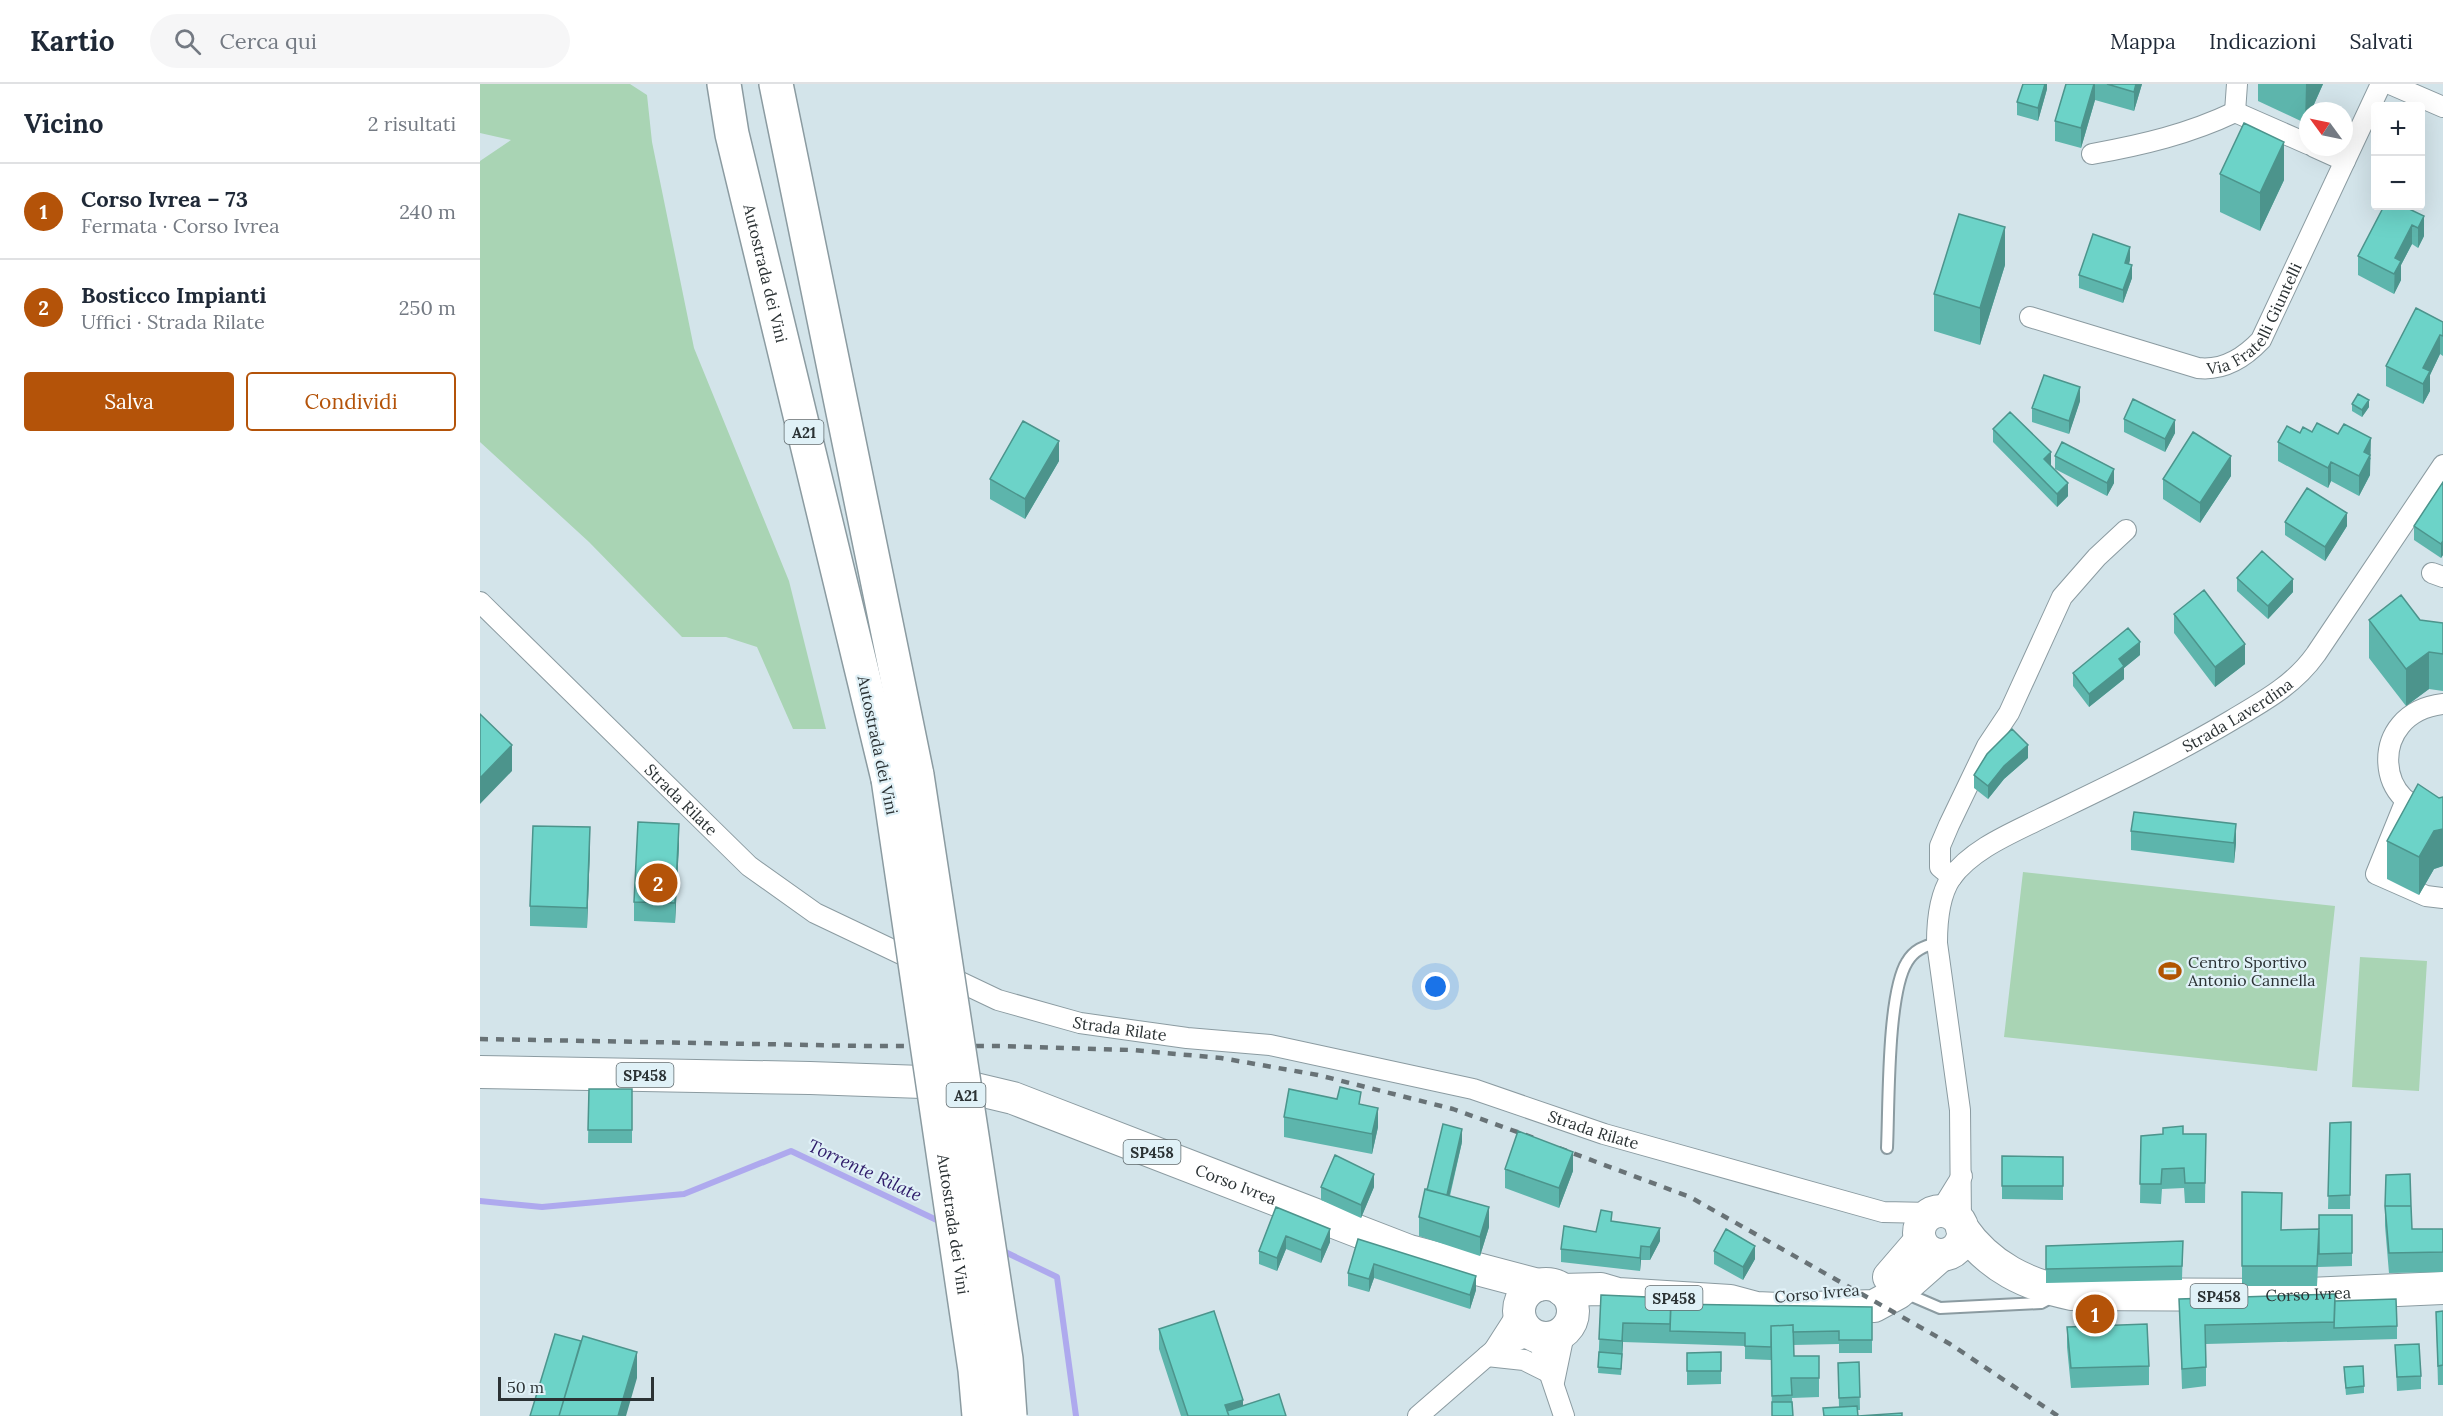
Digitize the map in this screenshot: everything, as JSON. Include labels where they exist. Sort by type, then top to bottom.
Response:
[{"type":"highway","name":"Autostrada dei Vini","points":[[724,84],[732,134],[903,777],[979,1416]]},
{"type":"highway","name":"Autostrada dei Vini","points":[[776,84],[903,777],[1004,1347],[1010,1416]]},
{"type":"main road","name":"Corso Ivrea","points":[[480,1072],[950,1083],[1013,1098],[1410,1251],[1485,1272],[1543,1313],[1582,1308],[1618,1294],[1730,1301],[1822,1296],[1874,1288],[1941,1232]]},
{"type":"main road","name":"Corso Ivrea","points":[[1941,1232],[2019,1279],[2060,1291],[2152,1296],[2272,1295],[2443,1288]]},
{"type":"main road","name":"Corso Ivrea","points":[[1730,1301],[1756,1308],[1783,1309],[1874,1306],[1898,1293],[1941,1232]]},
{"type":"street","points":[[2235,112],[2237,84]]},
{"type":"street","name":"Via Fratelli Giuntelli","points":[[2030,317],[2198,368],[2215,368],[2234,362],[2261,340],[2381,84]]},
{"type":"street","points":[[2390,84],[2443,107]]},
{"type":"street","points":[[2092,154],[2187,133],[2235,112],[2299,140]]},
{"type":"street","points":[[2335,156],[2346,161]]},
{"type":"street","name":"Strada Laverdina","points":[[1941,1232],[1962,1176],[1960,1110],[1937,944],[1937,922],[1944,893],[1952,877],[1988,845],[2186,747],[2288,686],[2303,673],[2443,465]]},
{"type":"street","points":[[1952,877],[1940,867],[1940,846],[1987,746],[2009,713],[2062,597],[2097,557],[2126,530]]},
{"type":"street","name":"Strada Rilate","points":[[480,602],[749,866],[814,913],[998,1000],[1080,1023],[1187,1038],[1270,1045],[1473,1089],[1604,1134],[1882,1212],[1941,1232]]},
{"type":"street","points":[[2443,704],[2428,706],[2414,712],[2401,723],[2392,737],[2388,752],[2388,768],[2394,784],[2406,800],[2420,809],[2443,813]]},
{"type":"street","points":[[2406,800],[2376,874],[2426,896],[2443,898]]},
{"type":"street","points":[[1418,1416],[1490,1353],[1543,1313]]},
{"type":"street","points":[[1543,1313],[1552,1379],[1564,1416]]},
{"type":"street","points":[[1543,1313],[1552,1379]]},
{"type":"street","points":[[1490,1353],[1524,1360],[1552,1379]]},
{"type":"lane","points":[[1887,1149],[1894,1014],[1902,970],[1912,955],[1923,946],[1937,944]]},
{"type":"lane","points":[[1898,1293],[1908,1293],[1940,1308],[2041,1303],[2060,1291]]},
{"type":"green space","points":[[480,84],[630,84],[647,95],[652,142],[694,348],[789,581],[826,729],[793,729],[757,647],[726,637],[682,637],[589,542],[480,442],[480,161],[511,140],[480,133]]},
{"type":"green space","name":"Centro Sportivo Antonio Cannella","points":[[2023,872],[2335,906],[2317,1071],[2004,1037]]},
{"type":"green space","name":"Centro Sportivo Antonio Cannella","points":[[2360,957],[2427,961],[2419,1091],[2352,1087]]},
{"type":"building","points":[[2023,84],[2045,84],[2038,108],[2017,102]]},
{"type":"building","points":[[2066,84],[2094,84],[2081,128],[2055,121]]},
{"type":"building","points":[[2107,84],[2136,84],[2134,92]]},
{"type":"building","points":[[2244,123],[2284,142],[2260,193],[2220,174]]},
{"type":"building","points":[[2382,210],[2411,210],[2424,216],[2418,228],[2412,225],[2395,258],[2401,261],[2394,274],[2358,256]]},
{"type":"building","points":[[1959,214],[2005,227],[1980,308],[1934,294]]},
{"type":"building","points":[[2093,234],[2130,247],[2125,263],[2132,265],[2123,290],[2079,275]]},
{"type":"building","points":[[2416,308],[2443,322],[2443,336],[2440,335],[2423,368],[2430,371],[2423,384],[2386,366]]},
{"type":"building","points":[[2044,375],[2080,387],[2069,421],[2032,408]]},
{"type":"building","points":[[2358,394],[2369,400],[2362,410],[2352,404]]},
{"type":"building","points":[[2133,399],[2175,420],[2165,439],[2124,419]]},
{"type":"building","points":[[2010,412],[2051,452],[2044,459],[2068,483],[2057,494],[1993,429]]},
{"type":"building","points":[[1023,421],[1059,441],[1025,499],[990,479]]},
{"type":"building","points":[[2317,423],[2338,434],[2344,424],[2371,438],[2364,452],[2370,455],[2359,476],[2331,462],[2328,468],[2278,442],[2287,426],[2300,433],[2303,427],[2312,432]]},
{"type":"building","points":[[2193,432],[2231,456],[2200,503],[2163,479]]},
{"type":"building","points":[[2062,442],[2114,469],[2107,483],[2055,456]]},
{"type":"building","points":[[2443,482],[2443,541],[2441,544],[2414,526]]},
{"type":"building","points":[[2307,488],[2347,513],[2325,547],[2285,522]]},
{"type":"building","points":[[2262,551],[2293,579],[2268,606],[2237,578]]},
{"type":"building","points":[[2204,590],[2245,644],[2215,667],[2174,614]]},
{"type":"building","points":[[2401,595],[2420,620],[2443,623],[2443,654],[2429,652],[2406,669],[2369,620]]},
{"type":"building","points":[[2128,628],[2140,642],[2119,659],[2124,666],[2089,694],[2073,673]]},
{"type":"building","points":[[480,714],[512,745],[480,778]]},
{"type":"building","points":[[2012,729],[2028,745],[2004,766],[1988,786],[1974,775],[1987,754]]},
{"type":"building","points":[[2418,784],[2439,798],[2443,797],[2443,829],[2434,831],[2419,857],[2387,841]]},
{"type":"building","points":[[2134,812],[2236,824],[2234,843],[2131,831]]},
{"type":"building","points":[[638,822],[679,824],[675,903],[634,902]]},
{"type":"building","points":[[533,826],[590,827],[587,908],[530,906]]},
{"type":"building","points":[[1340,1087],[1361,1092],[1359,1104],[1378,1108],[1372,1134],[1284,1117],[1289,1089],[1337,1099]]},
{"type":"building","points":[[589,1089],[632,1089],[632,1130],[588,1130]]},
{"type":"building","points":[[2351,1122],[2350,1195],[2328,1196],[2330,1123]]},
{"type":"building","points":[[1443,1124],[1462,1129],[1447,1195],[1427,1190]]},
{"type":"building","points":[[2183,1126],[2183,1134],[2206,1134],[2205,1183],[2185,1183],[2184,1168],[2162,1169],[2161,1184],[2140,1184],[2141,1136],[2163,1134],[2163,1128]]},
{"type":"building","points":[[1518,1131],[1573,1152],[1559,1188],[1505,1169]]},
{"type":"building","points":[[1335,1155],[1374,1174],[1361,1205],[1321,1187]]},
{"type":"building","points":[[2002,1156],[2063,1157],[2063,1186],[2002,1186]]},
{"type":"building","points":[[2410,1174],[2411,1206],[2385,1206],[2386,1175]]},
{"type":"building","points":[[1425,1189],[1489,1207],[1480,1237],[1419,1217]]},
{"type":"building","points":[[2242,1192],[2282,1193],[2281,1230],[2319,1229],[2317,1266],[2242,1266]]},
{"type":"building","points":[[2385,1206],[2411,1206],[2412,1229],[2443,1229],[2443,1252],[2389,1253]]},
{"type":"building","points":[[1276,1207],[1330,1229],[1321,1250],[1286,1236],[1277,1258],[1259,1251]]},
{"type":"building","points":[[1601,1210],[1612,1212],[1611,1221],[1660,1228],[1650,1247],[1641,1246],[1640,1258],[1561,1249],[1564,1226],[1596,1232]]},
{"type":"building","points":[[2319,1215],[2352,1215],[2352,1253],[2319,1254]]},
{"type":"building","points":[[1726,1229],[1755,1246],[1743,1267],[1714,1251]]},
{"type":"building","points":[[1358,1239],[1476,1276],[1470,1295],[1374,1264],[1369,1279],[1348,1273]]},
{"type":"building","points":[[2183,1241],[2182,1266],[2046,1269],[2046,1246]]},
{"type":"building","points":[[2335,1294],[2334,1322],[2205,1325],[2206,1367],[2182,1369],[2179,1299]]},
{"type":"building","points":[[1601,1295],[1671,1298],[1670,1324],[1623,1323],[1622,1341],[1599,1339]]},
{"type":"building","points":[[2396,1299],[2397,1326],[2334,1328],[2335,1301]]},
{"type":"building","points":[[1671,1304],[1872,1307],[1872,1340],[1839,1340],[1839,1331],[1793,1332],[1793,1325],[1771,1326],[1771,1347],[1745,1346],[1745,1333],[1670,1331]]},
{"type":"building","points":[[1214,1311],[1243,1400],[1225,1405],[1229,1416],[1188,1416],[1159,1329]]},
{"type":"building","points":[[2443,1311],[2443,1365],[2438,1366],[2436,1312]]},
{"type":"building","points":[[2147,1324],[2149,1366],[2071,1368],[2067,1327]]},
{"type":"building","points":[[1793,1325],[1794,1356],[1819,1356],[1819,1378],[1791,1378],[1792,1395],[1772,1396],[1771,1326]]},
{"type":"building","points":[[555,1334],[581,1341],[559,1416],[530,1416]]},
{"type":"building","points":[[583,1336],[637,1352],[618,1416],[559,1416]]},
{"type":"building","points":[[2419,1344],[2421,1376],[2397,1377],[2395,1345]]},
{"type":"building","points":[[1599,1352],[1622,1354],[1621,1369],[1598,1367]]},
{"type":"building","points":[[1721,1352],[1721,1371],[1687,1371],[1687,1353]]},
{"type":"building","points":[[1859,1362],[1860,1397],[1839,1398],[1838,1363]]},
{"type":"building","points":[[2363,1366],[2364,1386],[2346,1388],[2344,1367]]},
{"type":"building","points":[[1279,1394],[1286,1416],[1229,1416],[1227,1411]]},
{"type":"building","points":[[1772,1402],[1792,1402],[1793,1416],[1772,1416]]},
{"type":"building","points":[[1857,1406],[1858,1416],[1824,1416],[1823,1408]]},
{"type":"building","points":[[1902,1413],[1902,1416],[1858,1416]]},
{"type":"waterway","name":"Torrente Rilate","points":[[480,1201],[542,1207],[684,1194],[791,1151],[943,1223]]},
{"type":"waterway","name":"Torrente Rilate","points":[[1001,1250],[1057,1277],[1076,1416]]},
{"type":"railway","points":[[480,1039],[866,1046],[1000,1046],[1132,1050],[1221,1058],[1318,1075],[1453,1109],[1534,1138]]},
{"type":"railway","points":[[1559,1148],[1690,1197],[1950,1344],[2058,1416]]},
{"type":"place","name":"Bosticco Impianti","points":[[658,883]]},
{"type":"place","name":"Centro Sportivo Antonio Cannella","points":[[2170,971]]},
{"type":"place","name":"Corso Ivrea – 73","points":[[2095,1314]]}]
